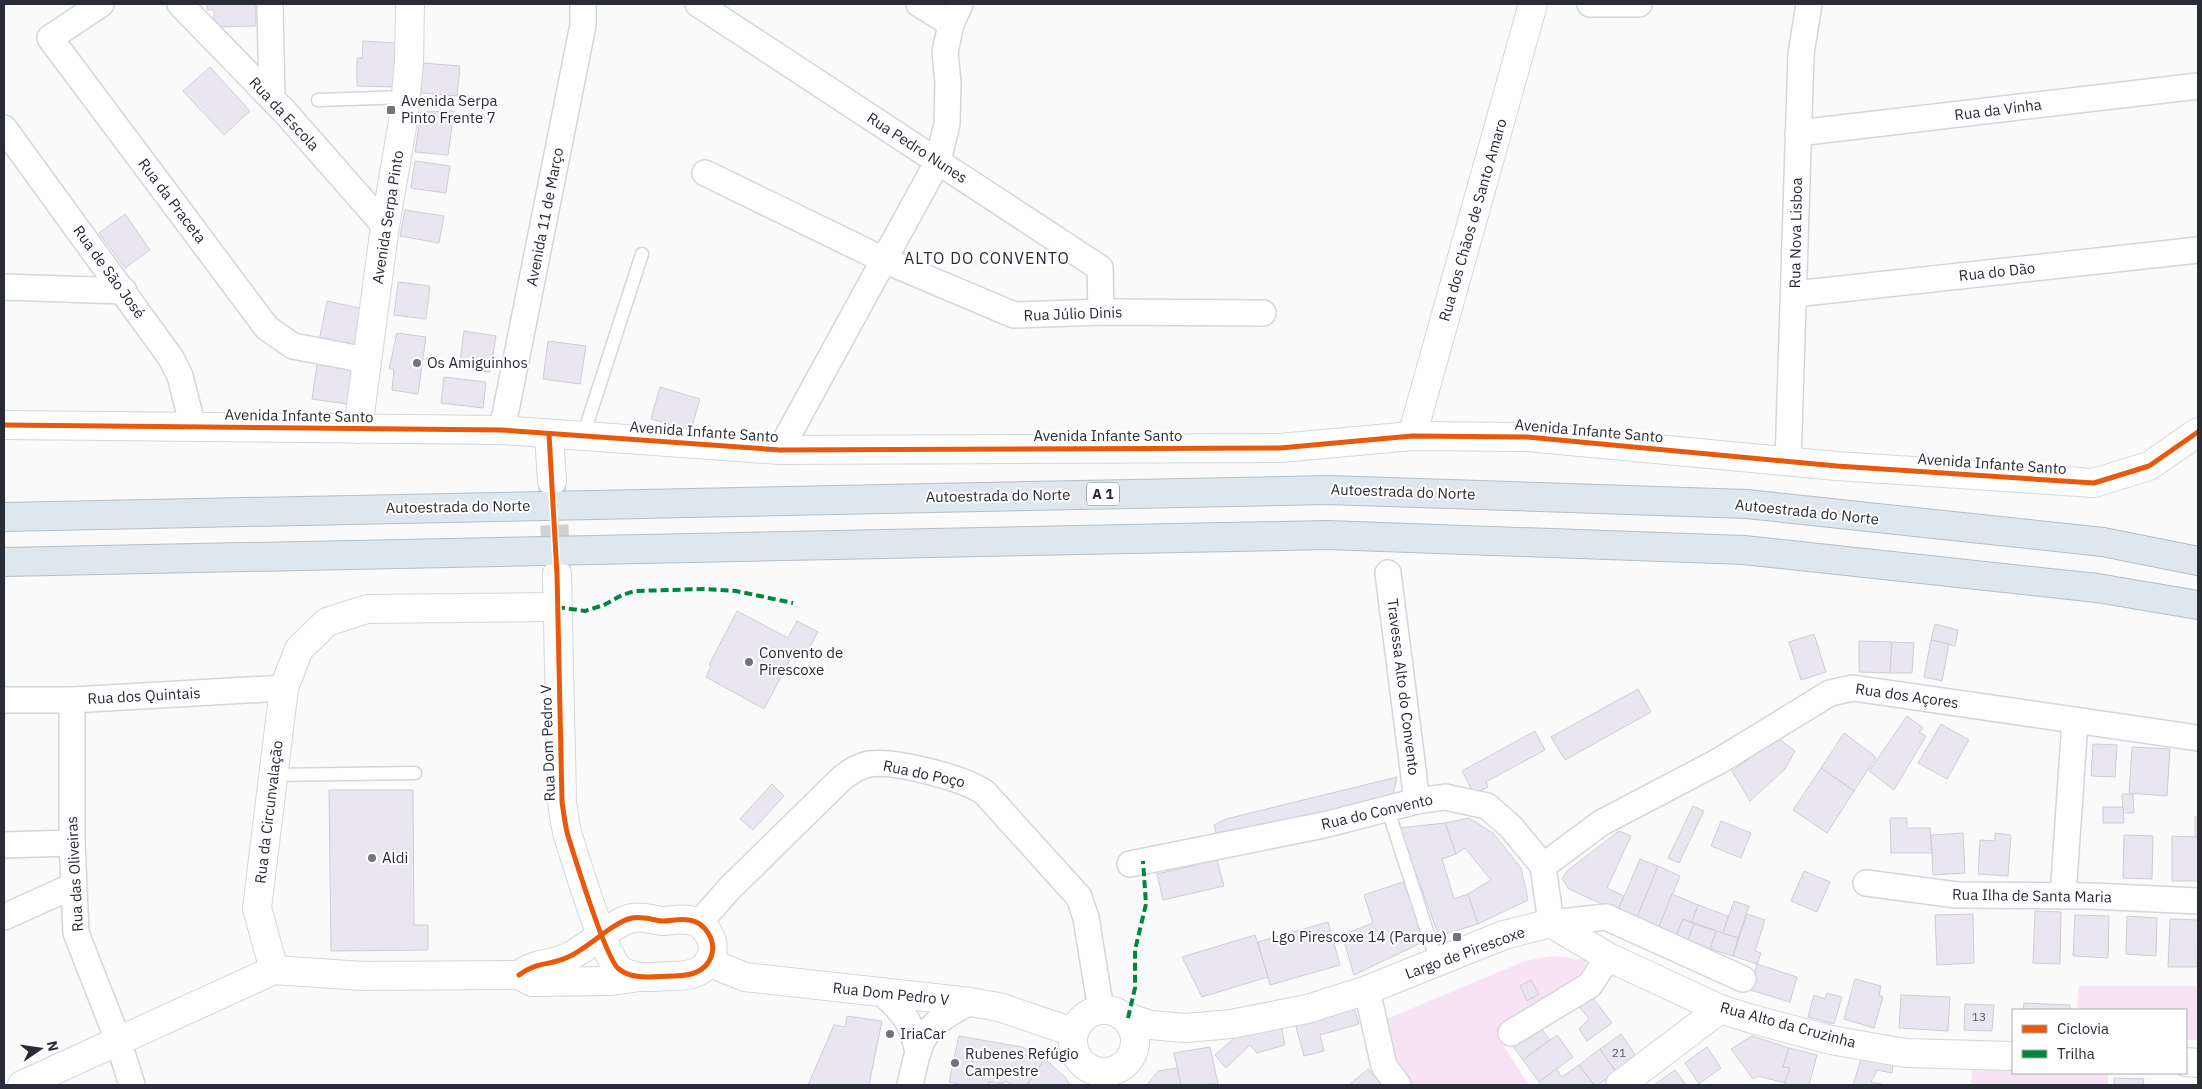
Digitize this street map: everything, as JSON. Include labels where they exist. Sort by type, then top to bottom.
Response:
[{"type":"highway","name":"Autoestrada do Norte","points":[[4,517],[1328,490],[1747,504],[2103,542],[2198,561]]},
{"type":"highway","points":[[4,562],[1326,535],[1744,550],[2096,588],[2198,605]]},
{"type":"street","name":"Rua da Praceta","points":[[101,4],[50,38],[267,328],[293,346],[366,360]]},
{"type":"street","name":"Rua da Escola","points":[[180,4],[272,99],[385,226]]},
{"type":"street","points":[[270,4],[272,99]]},
{"type":"street","name":"Avenida Serpa Pinto","points":[[358,429],[385,226],[406,97],[410,4]]},
{"type":"street","name":"Avenida 11 de Março","points":[[502,430],[583,25],[583,4]]},
{"type":"street","name":"Rua Pedro Nunes","points":[[698,4],[1100,268],[1101,312]]},
{"type":"street","points":[[780,450],[938,161],[947,124],[948,83],[945,52],[955,14],[919,4]]},
{"type":"street","name":"Rua dos Chãos de Santo Amaro","points":[[1412,436],[1533,4]]},
{"type":"street","points":[[1590,4],[1639,4]]},
{"type":"street","name":"Rua Nova Lisboa","points":[[1788,462],[1795,294],[1798,133],[1802,54],[1809,4]]},
{"type":"street","name":"Rua da Vinha","points":[[1798,133],[2198,86]]},
{"type":"street","name":"Rua de São José","points":[[4,128],[171,358],[180,376],[193,427]]},
{"type":"street","name":"Rua Júlio Dinis","points":[[705,173],[884,260],[1014,316],[1101,312],[1263,313]]},
{"type":"street","name":"Rua do Dão","points":[[1795,294],[2198,250]]},
{"type":"street","points":[[4,287],[124,291]]},
{"type":"street","name":"Avenida Infante Santo","points":[[4,425],[502,430],[780,450],[1280,448],[1412,436],[1527,438],[1788,462],[2094,483],[2149,466],[2198,432]]},
{"type":"street","points":[[549,434],[552,481]]},
{"type":"street","name":"Travessa Alto do Convento","points":[[1388,573],[1417,801]]},
{"type":"street","name":"Rua Dom Pedro V","points":[[557,574],[562,802],[568,838],[609,939],[619,970],[633,976],[691,975],[702,969],[708,962],[745,977],[970,1002],[999,1007],[1073,1032]]},
{"type":"street","name":"Rua da Circunvalação","points":[[274,970],[257,908],[284,688],[299,649],[327,622],[367,609],[557,607]]},
{"type":"street","name":"Rua dos Quintais","points":[[4,700],[72,700],[284,688]]},
{"type":"street","name":"Rua dos Açores","points":[[1543,866],[1601,824],[1719,761],[1837,690],[1853,688],[2198,738]]},
{"type":"street","name":"Rua das Oliveiras","points":[[72,700],[72,843],[75,920],[80,947],[118,1040],[132,1085]]},
{"type":"street","points":[[2063,896],[2075,721]]},
{"type":"street","name":"Rua do Poço","points":[[699,923],[729,889],[842,778],[858,767],[869,764],[892,765],[957,779],[976,786],[985,793],[1079,897],[1111,1013]]},
{"type":"street","name":"Rua do Convento","points":[[1130,864],[1388,810],[1417,801],[1445,797],[1487,806],[1511,827],[1543,866]]},
{"type":"street","points":[[4,845],[72,843]]},
{"type":"street","points":[[1543,866],[1551,923]]},
{"type":"street","name":"Rua Dom Pedro V","points":[[580,870],[611,902],[651,920]]},
{"type":"street","name":"Rua Ilha de Santa Maria","points":[[1866,883],[1957,895],[2063,896],[2198,901]]},
{"type":"street","points":[[4,917],[73,886]]},
{"type":"street","name":"Largo de Pirescoxe","points":[[1111,1013],[1150,1025],[1173,1027],[1231,1024],[1307,1009],[1367,990],[1504,935],[1551,923],[1606,917],[1743,979]]},
{"type":"street","name":"Rua Dom Pedro V","points":[[644,976],[611,981],[532,982],[519,974],[530,966],[567,958],[609,939],[634,918],[651,920],[685,919],[699,923]]},
{"type":"street","points":[[699,923],[708,932],[712,944],[708,962]]},
{"type":"street","name":"Rua Alto da Cruzinha","points":[[1551,923],[1608,957],[1720,1009],[1831,1040],[1896,1051],[2012,1056]]},
{"type":"street","points":[[1511,1033],[1590,985],[1608,957]]},
{"type":"street","points":[[22,1085],[274,970],[362,976],[519,974]]},
{"type":"street","points":[[1367,990],[1384,1066],[1398,1085]]},
{"type":"street","points":[[882,993],[908,1020],[914,1031],[918,1052]]},
{"type":"street","points":[[910,1085],[918,1052],[931,1026],[970,1002]]},
{"type":"street","points":[[1620,1085],[1720,1009]]},
{"type":"street","points":[[1111,1013],[1134,1032],[1134,1048],[1128,1062],[1111,1079],[1080,1063],[1072,1043],[1073,1032],[1084,1017],[1111,1013]]},
{"type":"lane","points":[[318,100],[406,97]]},
{"type":"lane","points":[[582,436],[642,254]]},
{"type":"lane","points":[[273,775],[415,773]]},
{"type":"lane","points":[[1388,810],[1437,962]]},
{"type":"shaded area","points":[[1553,956],[1586,960],[1582,981],[1502,1033],[1501,1042],[1529,1085],[1410,1085],[1392,1059],[1382,1021],[1525,961]]},
{"type":"shaded area","points":[[2079,986],[2198,986],[2198,1040],[2187,1040],[2187,1009],[2077,1009]]},
{"type":"shaded area","points":[[1972,1063],[2012,1065],[2012,1074],[2108,1074],[2108,1085],[1971,1085]]},
{"type":"building","points":[[207,4],[256,4],[256,26],[214,27],[214,10],[207,10]]},
{"type":"building","points":[[363,41],[396,43],[395,87],[357,86],[357,58],[362,58]]},
{"type":"building","points":[[423,63],[460,66],[457,96],[421,93]]},
{"type":"building","points":[[210,67],[250,111],[224,135],[183,91]]},
{"type":"building","points":[[454,111],[448,155],[415,152],[421,112]]},
{"type":"building","points":[[415,161],[450,166],[446,193],[411,188]]},
{"type":"building","points":[[405,210],[444,216],[439,243],[400,236]]},
{"type":"building","points":[[125,214],[150,250],[125,268],[99,233]]},
{"type":"building","points":[[398,282],[430,286],[426,319],[394,315]]},
{"type":"building","points":[[327,301],[364,309],[358,350],[319,341]]},
{"type":"building","points":[[464,331],[496,336],[490,372],[459,368]]},
{"type":"building","points":[[397,333],[426,337],[418,394],[392,390],[394,370],[389,369]]},
{"type":"building","points":[[548,341],[586,346],[580,384],[543,379]]},
{"type":"building","points":[[317,364],[352,369],[347,404],[312,399]]},
{"type":"building","points":[[444,377],[486,382],[483,408],[441,403]]},
{"type":"building","points":[[660,387],[700,399],[691,430],[651,419]]},
{"type":"building","name":"Convento de Pirescoxe","points":[[737,611],[788,638],[797,621],[818,632],[803,659],[793,654],[764,709],[706,677],[711,666],[709,665]]},
{"type":"building","points":[[1935,624],[1958,630],[1955,646],[1931,640]]},
{"type":"building","points":[[1814,634],[1826,672],[1801,680],[1789,642]]},
{"type":"building","points":[[1931,640],[1949,644],[1942,681],[1924,677]]},
{"type":"building","points":[[1859,641],[1892,642],[1890,673],[1859,672]]},
{"type":"building","points":[[1892,642],[1914,643],[1912,673],[1890,673]]},
{"type":"building","points":[[1638,689],[1651,712],[1565,760],[1551,737]]},
{"type":"building","points":[[1907,716],[1923,728],[1919,732],[1926,736],[1894,790],[1869,771]]},
{"type":"building","points":[[1941,724],[1969,740],[1947,779],[1918,763]]},
{"type":"building","points":[[1535,731],[1545,750],[1486,782],[1488,787],[1474,794],[1462,771]]},
{"type":"building","points":[[1844,733],[1876,757],[1854,791],[1821,768]]},
{"type":"building","points":[[1778,738],[1795,751],[1785,769],[1750,801],[1732,771]]},
{"type":"building","points":[[2093,744],[2117,745],[2115,777],[2091,776]]},
{"type":"building","points":[[2132,747],[2170,749],[2167,796],[2129,793]]},
{"type":"building","points":[[1821,768],[1854,791],[1827,833],[1793,810]]},
{"type":"building","points":[[1397,777],[1392,799],[1218,842],[1214,825],[1226,819]]},
{"type":"building","points":[[772,784],[784,796],[753,830],[740,819]]},
{"type":"building","name":"Aldi","points":[[329,790],[413,790],[414,925],[428,925],[428,950],[331,951]]},
{"type":"building","points":[[2122,794],[2133,794],[2134,813],[2123,813]]},
{"type":"building","points":[[1693,806],[1704,811],[1679,863],[1668,858]]},
{"type":"building","points":[[2103,807],[2123,807],[2124,823],[2103,823]]},
{"type":"building","points":[[2195,817],[2198,817],[2198,837],[2195,837]]},
{"type":"building","points":[[1469,818],[1493,833],[1521,868],[1528,900],[1478,924],[1468,894],[1491,880],[1465,848],[1456,854],[1445,823]]},
{"type":"building","points":[[1890,818],[1907,818],[1907,828],[1930,828],[1932,853],[1891,853]]},
{"type":"building","points":[[1721,821],[1751,833],[1741,858],[1711,846]]},
{"type":"building","points":[[1445,823],[1456,854],[1442,859],[1454,899],[1468,894],[1478,924],[1439,936],[1399,828]]},
{"type":"building","points":[[1619,831],[1631,836],[1607,888],[1624,896],[1617,911],[1569,889],[1562,879],[1567,871]]},
{"type":"building","points":[[1963,833],[1965,873],[1933,875],[1931,835]]},
{"type":"building","points":[[1995,833],[2011,835],[2008,876],[1978,874],[1980,840],[1995,841]]},
{"type":"building","points":[[2124,835],[2153,836],[2152,879],[2123,878]]},
{"type":"building","points":[[2172,836],[2198,837],[2198,881],[2172,881]]},
{"type":"building","points":[[1640,859],[1658,866],[1636,920],[1617,913]]},
{"type":"building","points":[[1217,860],[1224,886],[1163,900],[1157,874]]},
{"type":"building","points":[[1658,866],[1680,876],[1658,929],[1636,920]]},
{"type":"building","points":[[1804,871],[1830,882],[1817,912],[1791,901]]},
{"type":"building","points":[[1403,882],[1427,940],[1354,975],[1342,935],[1373,923],[1364,895]]},
{"type":"building","points":[[1672,894],[1698,905],[1692,922],[1683,919],[1676,936],[1658,929]]},
{"type":"building","points":[[1734,901],[1749,906],[1738,938],[1723,933]]},
{"type":"building","points":[[1698,905],[1728,916],[1723,933],[1692,922]]},
{"type":"building","points":[[2035,911],[2061,912],[2060,964],[2033,963]]},
{"type":"building","points":[[1747,914],[1765,920],[1755,951],[1761,953],[1757,964],[1733,956]]},
{"type":"building","points":[[1973,914],[1974,963],[1937,965],[1935,915]]},
{"type":"building","points":[[2075,915],[2109,916],[2108,958],[2073,956]]},
{"type":"building","points":[[2127,916],[2157,918],[2156,956],[2126,954]]},
{"type":"building","points":[[1683,919],[1694,924],[1688,940],[1676,936]]},
{"type":"building","points":[[2170,919],[2198,920],[2197,967],[2168,967]]},
{"type":"building","points":[[1328,922],[1340,965],[1270,985],[1258,942]]},
{"type":"building","points":[[1694,924],[1716,931],[1710,949],[1688,940]]},
{"type":"building","points":[[1716,931],[1738,938],[1733,956],[1710,949]]},
{"type":"building","points":[[1255,935],[1268,977],[1202,997],[1182,957]]},
{"type":"building","points":[[1757,964],[1797,977],[1790,1002],[1750,990]]},
{"type":"building","points":[[1855,979],[1881,986],[1879,995],[1883,997],[1874,1028],[1844,1019]]},
{"type":"building","points":[[1531,980],[1539,994],[1527,1001],[1520,986]]},
{"type":"building","points":[[1827,993],[1842,997],[1834,1024],[1808,1017],[1814,995],[1825,999]]},
{"type":"building","points":[[1590,994],[1612,1023],[1587,1041],[1579,1029],[1589,1019],[1577,1004]]},
{"type":"building","points":[[1901,995],[1950,997],[1948,1031],[1899,1028]]},
{"type":"building","points":[[2024,1003],[2070,1005],[2070,1009],[2023,1009]]},
{"type":"building","points":[[1965,1004],[1994,1005],[1992,1031],[1964,1030]]},
{"type":"building","points":[[1354,1007],[1359,1024],[1320,1035],[1324,1051],[1304,1056],[1295,1023]]},
{"type":"building","points":[[847,1016],[882,1021],[869,1085],[808,1085],[834,1025],[845,1027]]},
{"type":"building","points":[[1537,1023],[1550,1040],[1523,1060],[1510,1042]]},
{"type":"building","points":[[1281,1025],[1285,1045],[1257,1053],[1250,1045],[1226,1068],[1215,1055],[1240,1033]]},
{"type":"building","points":[[1621,1034],[1637,1057],[1616,1072],[1600,1049]]},
{"type":"building","points":[[1557,1035],[1573,1057],[1539,1082],[1523,1060]]},
{"type":"building","points":[[959,1036],[1022,1047],[1045,1059],[1027,1085],[1013,1085],[1005,1081],[1003,1084],[989,1082],[989,1085],[963,1085],[949,1082]]},
{"type":"building","points":[[1752,1036],[1789,1048],[1783,1067],[1790,1068],[1785,1083],[1758,1076],[1753,1079],[1731,1049]]},
{"type":"building","points":[[1210,1047],[1218,1084],[1181,1085],[1174,1053]]},
{"type":"building","points":[[1707,1047],[1721,1068],[1699,1084],[1685,1063]]},
{"type":"building","points":[[1789,1048],[1817,1055],[1809,1085],[1784,1085],[1790,1068],[1783,1067]]},
{"type":"building","points":[[1600,1049],[1616,1072],[1598,1085],[1594,1085],[1579,1065]]},
{"type":"building","points":[[1862,1056],[1893,1063],[1892,1073],[1877,1070],[1871,1082],[1886,1085],[1853,1085]]},
{"type":"building","points":[[1045,1059],[1065,1077],[1070,1085],[1027,1085]]},
{"type":"building","points":[[1579,1065],[1594,1085],[1541,1085],[1539,1082],[1556,1069],[1562,1077]]},
{"type":"building","points":[[1177,1068],[1181,1085],[1147,1085],[1158,1071]]},
{"type":"building","points":[[1368,1069],[1382,1085],[1349,1085]]},
{"type":"building","points":[[1675,1070],[1686,1085],[1654,1085]]},
{"type":"building","points":[[2114,1078],[2144,1079],[2143,1085],[2114,1085]]},
{"type":"tunnel","points":[[552,483],[557,574]]},
{"type":"marked path","points":[[557,607],[585,611],[635,591],[705,589],[736,591],[793,603]]},
{"type":"marked path","points":[[1128,1018],[1135,988],[1135,950],[1146,904],[1143,861]]},
{"type":"cycle path","points":[[4,425],[502,430],[780,450],[1280,448],[1412,436],[1527,437],[1837,466],[2094,483],[2149,466],[2198,432]]},
{"type":"cycle path","points":[[519,975],[532,968],[568,957],[583,948],[600,936],[608,930],[632,918],[662,921],[682,919],[700,924],[705,928],[711,939],[712,951],[705,967],[685,975],[638,976],[625,973],[619,969],[613,962],[607,948],[599,930],[566,830],[562,802],[557,574],[549,434]]},
{"type":"place","name":"Avenida Serpa Pinto Frente 7","points":[[391,110]]},
{"type":"place","name":"Os Amiguinhos","points":[[417,363]]},
{"type":"place","name":"Convento de Pirescoxe","points":[[749,662]]},
{"type":"place","name":"Aldi","points":[[372,858]]},
{"type":"place","name":"Lgo Pirescoxe 14 (Parque)","points":[[1457,937]]},
{"type":"place","name":"IriaCar","points":[[890,1034]]},
{"type":"place","name":"Rubenes Refúgio Campestre","points":[[955,1063]]},
{"type":"district","name":"ALTO DO CONVENTO","points":[[987,258]]}]
